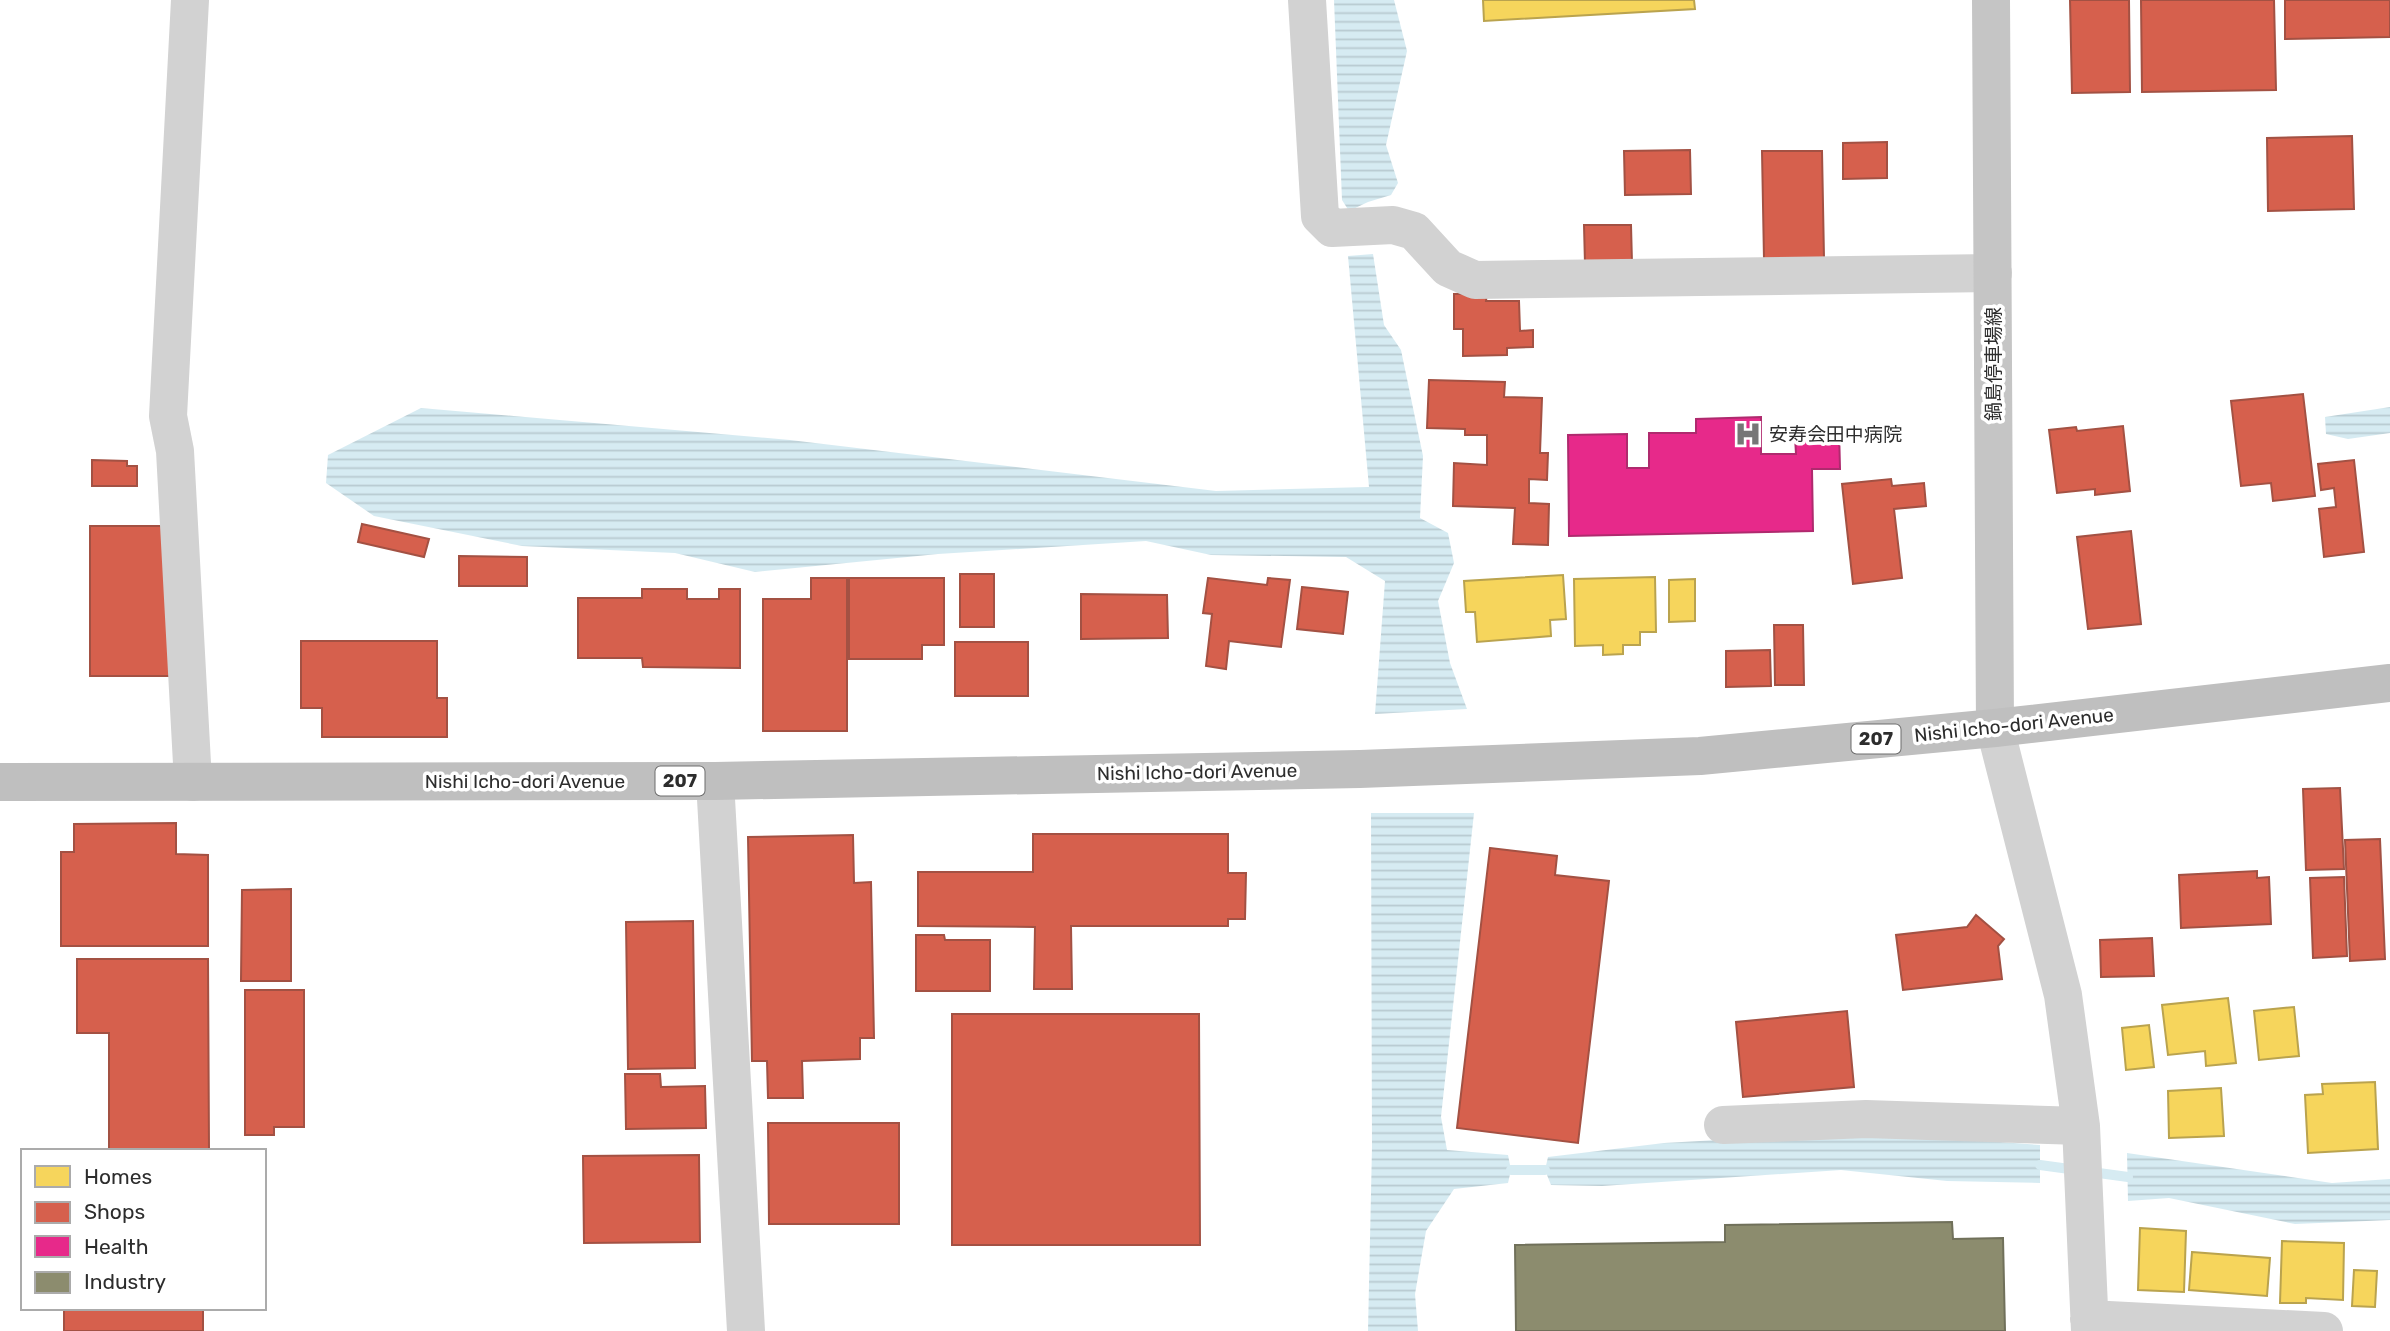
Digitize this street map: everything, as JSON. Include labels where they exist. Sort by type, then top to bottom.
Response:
[{"type":"highway","name":"Nishi Icho-dori Avenue","points":[[0,782],[715,781],[1360,769],[1700,756],[1995,728],[2390,683]]},
{"type":"main road","name":"鍋島停車場線","points":[[1991,0],[1995,728]]},
{"type":"street","points":[[190,0],[168,416],[175,451],[193,782]]},
{"type":"street","points":[[1307,0],[1320,216],[1332,228],[1393,225],[1414,231],[1448,268],[1475,280],[1993,273]]},
{"type":"street","points":[[1995,728],[2063,995],[2081,1126],[2090,1325],[2324,1331]]},
{"type":"street","points":[[715,781],[746,1331]]},
{"type":"street","points":[[1723,1125],[1867,1119],[2081,1126]]},
{"type":"shaded area","points":[[1334,0],[1394,0],[1407,51],[1386,145],[1398,183],[1391,195],[1349,211],[1342,200]]},
{"type":"shaded area","points":[[1373,254],[1384,325],[1401,350],[1423,456],[1420,518],[1448,533],[1454,563],[1438,601],[1450,663],[1467,709],[1375,714],[1385,581],[1346,557],[1211,555],[1146,541],[938,554],[755,572],[675,553],[522,546],[374,516],[326,483],[328,455],[421,408],[790,440],[1216,491],[1369,487],[1348,256]]},
{"type":"shaded area","points":[[2390,407],[2390,433],[2348,439],[2326,434],[2325,417]]},
{"type":"shaded area","points":[[1371,813],[1474,813],[1441,1117],[1447,1150],[1508,1155],[1511,1170],[1508,1183],[1454,1189],[1426,1231],[1415,1294],[1418,1331],[1368,1331],[1372,1147]]},
{"type":"shaded area","points":[[1864,1132],[2040,1145],[2040,1183],[1947,1181],[1841,1170],[1602,1186],[1551,1185],[1545,1170],[1548,1157],[1664,1143]]},
{"type":"shaded area","points":[[2127,1153],[2332,1183],[2390,1179],[2390,1220],[2295,1224],[2169,1198],[2128,1201]]},
{"type":"building: Homes","points":[[1483,0],[1694,0],[1695,9],[1484,21]]},
{"type":"building: Homes","points":[[1563,575],[1566,619],[1550,620],[1551,636],[1477,642],[1475,612],[1466,612],[1464,581]]},
{"type":"building: Homes","points":[[1655,577],[1656,632],[1640,632],[1640,645],[1623,645],[1623,654],[1603,655],[1603,645],[1575,646],[1574,579]]},
{"type":"building: Homes","points":[[1695,579],[1695,621],[1669,622],[1669,580]]},
{"type":"building: Homes","points":[[2228,998],[2236,1063],[2206,1066],[2205,1051],[2168,1055],[2162,1005]]},
{"type":"building: Homes","points":[[2294,1007],[2299,1056],[2259,1060],[2254,1011]]},
{"type":"building: Homes","points":[[2149,1025],[2154,1067],[2126,1070],[2122,1028]]},
{"type":"building: Homes","points":[[2375,1082],[2378,1149],[2308,1153],[2305,1095],[2323,1094],[2322,1084]]},
{"type":"building: Homes","points":[[2221,1088],[2224,1136],[2169,1138],[2168,1091]]},
{"type":"building: Homes","points":[[2140,1228],[2186,1231],[2184,1292],[2138,1290]]},
{"type":"building: Homes","points":[[2282,1241],[2344,1243],[2343,1300],[2306,1298],[2306,1303],[2280,1303]]},
{"type":"building: Homes","points":[[2192,1252],[2270,1258],[2267,1296],[2189,1290]]},
{"type":"building: Homes","points":[[2354,1270],[2377,1271],[2375,1307],[2352,1306]]},
{"type":"building: Shops","points":[[2070,0],[2129,0],[2130,92],[2072,93]]},
{"type":"building: Shops","points":[[2141,0],[2274,0],[2276,90],[2142,92]]},
{"type":"building: Shops","points":[[2285,0],[2390,0],[2390,37],[2285,39]]},
{"type":"building: Shops","points":[[2352,136],[2354,209],[2268,211],[2267,138]]},
{"type":"building: Shops","points":[[1887,142],[1887,178],[1843,179],[1843,143]]},
{"type":"building: Shops","points":[[1690,150],[1691,194],[1625,195],[1624,151]]},
{"type":"building: Shops","points":[[1762,151],[1822,151],[1824,258],[1764,259]]},
{"type":"building: Shops","points":[[1584,225],[1631,225],[1632,263],[1585,264]]},
{"type":"building: Shops","points":[[1487,293],[1486,301],[1519,301],[1520,331],[1533,330],[1533,347],[1507,348],[1507,355],[1463,356],[1463,329],[1454,329],[1454,294]]},
{"type":"building: Shops","points":[[1429,380],[1505,382],[1504,397],[1542,398],[1540,453],[1548,453],[1547,480],[1529,479],[1529,503],[1549,504],[1548,545],[1513,544],[1515,508],[1453,506],[1454,463],[1487,465],[1487,435],[1465,435],[1465,429],[1427,428]]},
{"type":"building: Shops","points":[[2303,394],[2315,496],[2273,501],[2271,483],[2241,486],[2231,401]]},
{"type":"building: Shops","points":[[2123,426],[2130,491],[2095,495],[2095,489],[2057,493],[2049,430],[2076,427],[2077,431]]},
{"type":"building: Shops","points":[[92,460],[127,461],[127,466],[137,466],[137,486],[92,486]]},
{"type":"building: Shops","points":[[2354,460],[2364,552],[2324,557],[2319,509],[2336,507],[2334,488],[2321,490],[2318,464]]},
{"type":"building: Shops","points":[[1891,479],[1892,486],[1924,483],[1926,506],[1894,509],[1902,578],[1853,584],[1842,484]]},
{"type":"building: Shops","points":[[362,524],[429,539],[424,557],[358,542]]},
{"type":"building: Shops","points":[[90,526],[164,526],[172,676],[90,676]]},
{"type":"building: Shops","points":[[2131,531],[2141,624],[2088,629],[2077,537]]},
{"type":"building: Shops","points":[[459,556],[527,557],[527,586],[459,586]]},
{"type":"building: Shops","points":[[960,574],[994,574],[994,627],[960,627]]},
{"type":"building: Shops","points":[[811,578],[847,578],[847,731],[763,731],[763,599],[811,599]]},
{"type":"building: Shops","points":[[849,578],[944,578],[944,645],[922,645],[922,659],[849,659]]},
{"type":"building: Shops","points":[[1208,578],[1267,585],[1268,578],[1290,580],[1281,647],[1229,641],[1226,669],[1206,666],[1212,614],[1203,613]]},
{"type":"building: Shops","points":[[1302,587],[1348,592],[1343,634],[1297,629]]},
{"type":"building: Shops","points":[[642,589],[687,589],[687,599],[719,599],[719,589],[740,589],[740,668],[643,667],[642,658],[578,658],[578,598],[642,598]]},
{"type":"building: Shops","points":[[1081,594],[1167,595],[1168,638],[1081,639]]},
{"type":"building: Shops","points":[[1774,625],[1803,625],[1804,685],[1775,685]]},
{"type":"building: Shops","points":[[301,641],[437,641],[437,698],[447,698],[447,737],[322,737],[322,708],[301,708]]},
{"type":"building: Shops","points":[[955,642],[1028,642],[1028,696],[955,696]]},
{"type":"building: Shops","points":[[1770,650],[1771,686],[1726,687],[1726,651]]},
{"type":"building: Shops","points":[[2340,788],[2344,869],[2306,870],[2303,789]]},
{"type":"building: Shops","points":[[176,823],[176,854],[208,855],[208,946],[61,946],[61,852],[74,852],[74,824]]},
{"type":"building: Shops","points":[[1033,834],[1228,834],[1228,873],[1246,873],[1245,919],[1228,919],[1228,926],[1071,926],[1072,989],[1034,989],[1035,927],[918,926],[918,872],[1033,872]]},
{"type":"building: Shops","points":[[853,835],[854,883],[871,882],[874,1038],[860,1038],[860,1059],[802,1061],[803,1098],[768,1098],[767,1061],[752,1061],[748,837]]},
{"type":"building: Shops","points":[[2380,839],[2385,959],[2350,961],[2345,840]]},
{"type":"building: Shops","points":[[1490,848],[1557,856],[1555,875],[1609,881],[1578,1143],[1457,1128]]},
{"type":"building: Shops","points":[[2257,871],[2257,878],[2269,877],[2271,924],[2181,928],[2179,875]]},
{"type":"building: Shops","points":[[2344,877],[2347,956],[2313,958],[2310,878]]},
{"type":"building: Shops","points":[[291,889],[291,981],[241,981],[242,890]]},
{"type":"building: Shops","points":[[1976,915],[2004,939],[1998,946],[2002,979],[1903,990],[1896,935],[1967,927]]},
{"type":"building: Shops","points":[[693,921],[695,1068],[628,1069],[626,922]]},
{"type":"building: Shops","points":[[916,935],[944,935],[945,940],[990,940],[990,991],[916,991]]},
{"type":"building: Shops","points":[[2152,938],[2154,976],[2101,977],[2100,940]]},
{"type":"building: Shops","points":[[77,959],[208,959],[209,1149],[109,1149],[109,1033],[77,1033]]},
{"type":"building: Shops","points":[[245,990],[304,990],[304,1127],[274,1127],[274,1135],[245,1135]]},
{"type":"building: Shops","points":[[1847,1011],[1854,1087],[1743,1097],[1736,1022]]},
{"type":"building: Shops","points":[[952,1014],[1199,1014],[1200,1245],[952,1245]]},
{"type":"building: Shops","points":[[625,1074],[660,1074],[661,1087],[705,1086],[706,1128],[626,1129]]},
{"type":"building: Shops","points":[[768,1123],[899,1123],[899,1224],[769,1224]]},
{"type":"building: Shops","points":[[699,1155],[700,1242],[584,1243],[583,1156]]},
{"type":"building: Shops","points":[[64,1310],[203,1310],[203,1331],[64,1331]]},
{"type":"building: Health","points":[[1761,417],[1761,454],[1796,454],[1795,437],[1819,436],[1819,429],[1839,429],[1840,469],[1812,469],[1813,531],[1569,536],[1568,435],[1627,434],[1627,468],[1649,468],[1649,433],[1696,433],[1696,419]]},
{"type":"building: Industry","points":[[1952,1222],[1953,1239],[2003,1238],[2005,1331],[1516,1331],[1515,1245],[1725,1242],[1725,1225]]},
{"type":"waterway","points":[[2040,1165],[2128,1177]]},
{"type":"waterway","points":[[1511,1170],[1545,1170]]},
{"type":"place","name":"安寿会田中病院","points":[[1748,434]]}]
